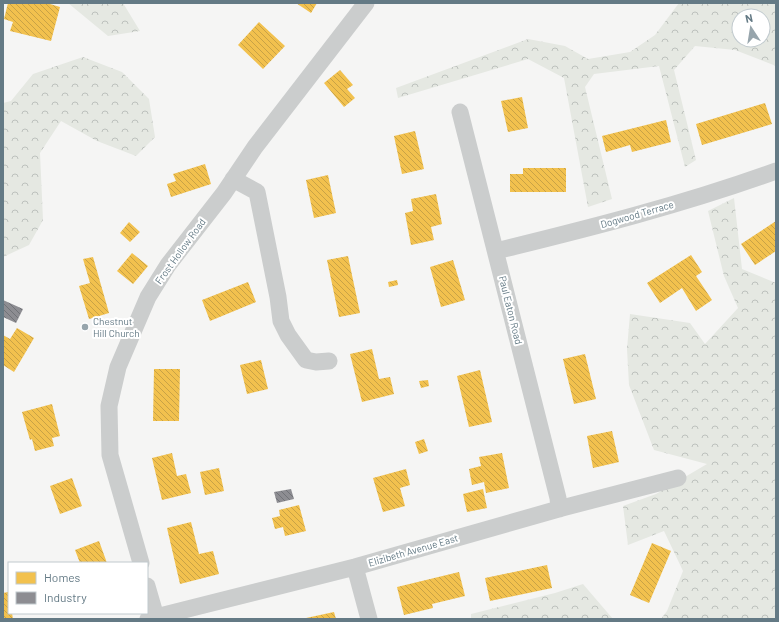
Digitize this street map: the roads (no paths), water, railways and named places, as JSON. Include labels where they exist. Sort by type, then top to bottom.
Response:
[{"type":"street","name":"Frost Hollow Road","points":[[140,562],[110,455],[109,406],[118,367],[148,297],[168,265],[233,179],[255,147],[366,3]]},
{"type":"street","name":"Paul Eaton Road","points":[[460,112],[558,498],[559,509]]},
{"type":"street","name":"Dogwood Terrace","points":[[496,251],[602,225],[739,184],[776,171]]},
{"type":"street","points":[[233,179],[257,192],[278,297],[281,321],[288,335],[306,360],[316,362],[329,361]]},
{"type":"street","name":"Elizibeth Avenue East","points":[[152,618],[355,567],[559,509],[678,478]]},
{"type":"street","points":[[355,567],[369,619]]},
{"type":"street","points":[[148,592],[152,618]]},
{"type":"place","name":"Chestnut Hill Church","points":[[85,327]]}]
